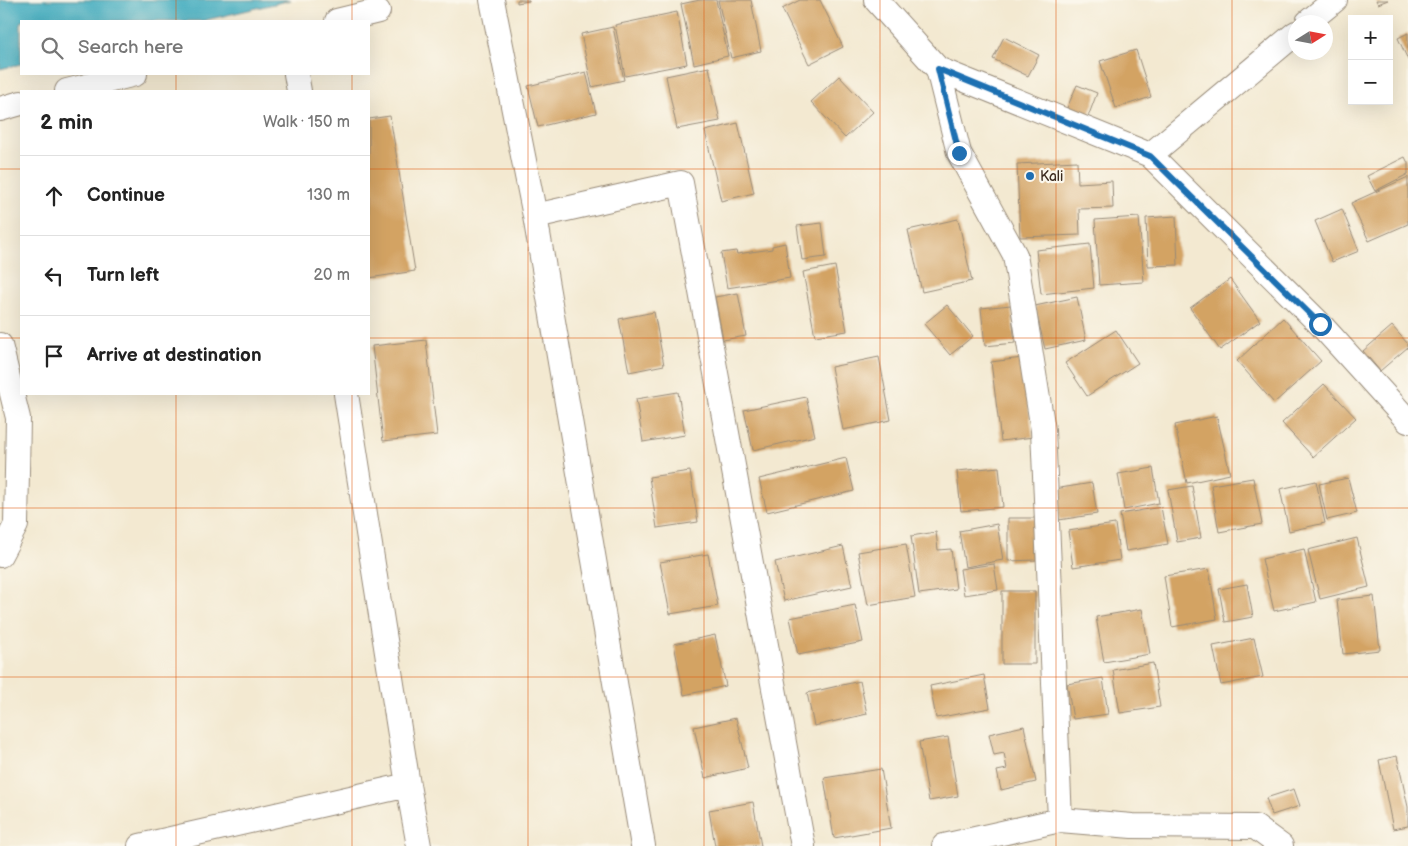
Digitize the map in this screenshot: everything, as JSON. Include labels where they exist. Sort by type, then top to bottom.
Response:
[{"type":"street","points":[[492,0],[535,216],[643,846]]},
{"type":"street","points":[[876,0],[938,69],[1150,156],[1320,324],[1408,422]]},
{"type":"street","points":[[1317,15],[1335,0]]},
{"type":"street","points":[[341,20],[378,11]]},
{"type":"street","points":[[1150,156],[1288,40]]},
{"type":"street","points":[[938,69],[959,153],[1015,255],[1043,430],[1060,820]]},
{"type":"street","points":[[72,90],[131,75]]},
{"type":"street","points":[[296,75],[299,90]]},
{"type":"street","points":[[0,109],[20,103]]},
{"type":"street","points":[[535,216],[681,183],[803,846]]},
{"type":"street","points":[[0,345],[18,418],[16,525],[0,555]]},
{"type":"street","points":[[346,395],[419,846]]},
{"type":"street","points":[[140,846],[408,785]]},
{"type":"street","points":[[944,846],[1060,820],[1132,826],[1254,827],[1281,846]]},
{"type":"water","points":[[0,0],[291,0],[206,20],[20,20],[20,64],[0,69]]},
{"type":"building","points":[[517,0],[529,0],[529,1],[517,3]]},
{"type":"building","points":[[700,0],[716,0],[728,56],[694,64],[681,4]]},
{"type":"building","points":[[718,0],[751,0],[761,51],[731,58]]},
{"type":"building","points":[[800,0],[820,0],[843,47],[809,64],[782,9]]},
{"type":"building","points":[[1376,0],[1388,0],[1378,4]]},
{"type":"building","points":[[677,12],[687,64],[625,76],[615,25]]},
{"type":"building","points":[[613,27],[624,80],[592,87],[581,34]]},
{"type":"building","points":[[1408,33],[1408,60],[1398,38]]},
{"type":"building","points":[[1004,37],[1039,55],[1028,76],[993,59]]},
{"type":"building","points":[[1136,50],[1151,97],[1116,108],[1100,61]]},
{"type":"building","points":[[709,67],[720,121],[677,129],[666,76]]},
{"type":"building","points":[[586,72],[596,113],[538,127],[528,86]]},
{"type":"building","points":[[839,76],[873,112],[845,138],[811,102]]},
{"type":"building","points":[[1077,85],[1097,93],[1088,117],[1067,108]]},
{"type":"building","points":[[390,116],[415,271],[370,278],[370,119]]},
{"type":"building","points":[[738,123],[754,193],[721,201],[705,131]]},
{"type":"building","points":[[1405,157],[1408,163],[1408,174],[1375,191],[1367,176]]},
{"type":"building","points":[[1077,161],[1078,183],[1112,181],[1113,208],[1079,209],[1080,235],[1020,237],[1017,164]]},
{"type":"building","points":[[1408,177],[1408,224],[1369,241],[1351,203]]},
{"type":"building","points":[[1342,209],[1359,251],[1332,262],[1315,221]]},
{"type":"building","points":[[1176,216],[1178,265],[1148,266],[1146,218]]},
{"type":"building","points":[[1139,217],[1144,282],[1099,285],[1095,220]]},
{"type":"building","points":[[958,219],[972,281],[922,292],[908,230]]},
{"type":"building","points":[[822,223],[826,257],[802,260],[797,226]]},
{"type":"building","points":[[785,243],[790,278],[727,288],[721,253],[736,251],[737,254],[772,249],[772,246]]},
{"type":"building","points":[[1090,244],[1094,288],[1041,294],[1036,250]]},
{"type":"building","points":[[835,266],[847,331],[815,336],[803,272]]},
{"type":"building","points":[[1230,279],[1260,321],[1220,350],[1190,308]]},
{"type":"building","points":[[738,293],[746,336],[723,340],[715,297]]},
{"type":"building","points":[[1077,297],[1086,340],[1045,349],[1035,306]]},
{"type":"building","points":[[947,305],[973,336],[950,355],[924,324]]},
{"type":"building","points":[[1011,305],[1015,343],[985,346],[981,308]]},
{"type":"building","points":[[654,312],[664,365],[629,372],[619,319]]},
{"type":"building","points":[[1283,318],[1321,361],[1274,403],[1237,361]]},
{"type":"building","points":[[1392,326],[1408,344],[1408,347],[1380,371],[1363,351]]},
{"type":"building","points":[[1116,330],[1138,363],[1087,396],[1065,363]]},
{"type":"building","points":[[426,340],[437,435],[383,441],[372,346]]},
{"type":"building","points":[[879,357],[891,420],[843,430],[831,367]]},
{"type":"building","points":[[1022,358],[1033,437],[1001,441],[991,362]]},
{"type":"building","points":[[1324,384],[1356,418],[1313,457],[1282,423]]},
{"type":"building","points":[[678,392],[685,435],[643,442],[636,399]]},
{"type":"building","points":[[806,397],[815,436],[753,450],[744,410]]},
{"type":"building","points":[[1217,416],[1230,474],[1187,483],[1175,425]]},
{"type":"building","points":[[846,458],[854,491],[767,512],[759,479]]},
{"type":"building","points":[[999,467],[1003,507],[961,511],[957,471]]},
{"type":"building","points":[[1153,468],[1159,503],[1124,510],[1118,474]]},
{"type":"building","points":[[690,471],[698,522],[657,528],[649,477]]},
{"type":"building","points":[[1253,478],[1262,524],[1219,532],[1211,485]]},
{"type":"building","points":[[1348,478],[1357,513],[1327,520],[1319,484]]},
{"type":"building","points":[[1316,481],[1325,523],[1289,531],[1280,489]]},
{"type":"building","points":[[1092,483],[1097,514],[1059,520],[1054,489]]},
{"type":"building","points":[[1192,486],[1201,538],[1177,542],[1168,490]]},
{"type":"building","points":[[1161,507],[1168,544],[1126,551],[1120,514]]},
{"type":"building","points":[[1008,518],[1035,518],[1036,560],[1008,561]]},
{"type":"building","points":[[997,524],[1003,560],[965,567],[959,531]]},
{"type":"building","points":[[1115,524],[1120,560],[1073,567],[1068,531]]},
{"type":"building","points":[[936,532],[938,550],[951,549],[956,589],[919,594],[911,536]]},
{"type":"building","points":[[1357,538],[1369,587],[1320,599],[1308,550]]},
{"type":"building","points":[[906,544],[915,597],[868,605],[858,552]]},
{"type":"building","points":[[843,546],[852,586],[784,601],[775,562]]},
{"type":"building","points":[[1304,549],[1316,602],[1274,611],[1262,559]]},
{"type":"building","points":[[708,554],[718,606],[670,614],[660,562]]},
{"type":"building","points":[[994,564],[998,590],[964,595],[960,569]]},
{"type":"building","points":[[1209,569],[1217,619],[1172,627],[1164,576]]},
{"type":"building","points":[[1247,584],[1253,617],[1225,622],[1219,589]]},
{"type":"building","points":[[1002,591],[1035,591],[1035,664],[1002,664]]},
{"type":"building","points":[[1374,596],[1380,650],[1343,654],[1337,600]]},
{"type":"building","points":[[855,605],[863,642],[798,655],[790,618]]},
{"type":"building","points":[[1142,609],[1150,654],[1104,662],[1096,617]]},
{"type":"building","points":[[715,635],[726,686],[684,695],[674,644]]},
{"type":"building","points":[[1254,638],[1263,677],[1221,685],[1213,646]]},
{"type":"building","points":[[1153,663],[1160,707],[1120,713],[1113,670]]},
{"type":"building","points":[[984,675],[990,708],[936,718],[930,686]]},
{"type":"building","points":[[1103,678],[1108,714],[1073,719],[1067,684]]},
{"type":"building","points":[[860,681],[867,714],[814,726],[807,693]]},
{"type":"building","points":[[736,718],[748,768],[705,778],[694,727]]},
{"type":"building","points":[[1024,726],[1036,782],[1001,790],[997,771],[1007,769],[1004,753],[994,755],[989,734]]},
{"type":"building","points":[[948,737],[958,796],[929,801],[919,742]]},
{"type":"building","points":[[1397,756],[1408,807],[1408,826],[1393,829],[1379,760]]},
{"type":"building","points":[[881,769],[891,828],[834,838],[824,778]]},
{"type":"building","points":[[1294,789],[1300,806],[1272,815],[1266,798]]},
{"type":"building","points":[[753,802],[761,846],[715,846],[709,810]]},
{"type":"place","name":"Kali","points":[[1030,176]]},
{"type":"route","points":[[959,153],[938,69],[1150,156],[1320,324]]}]
